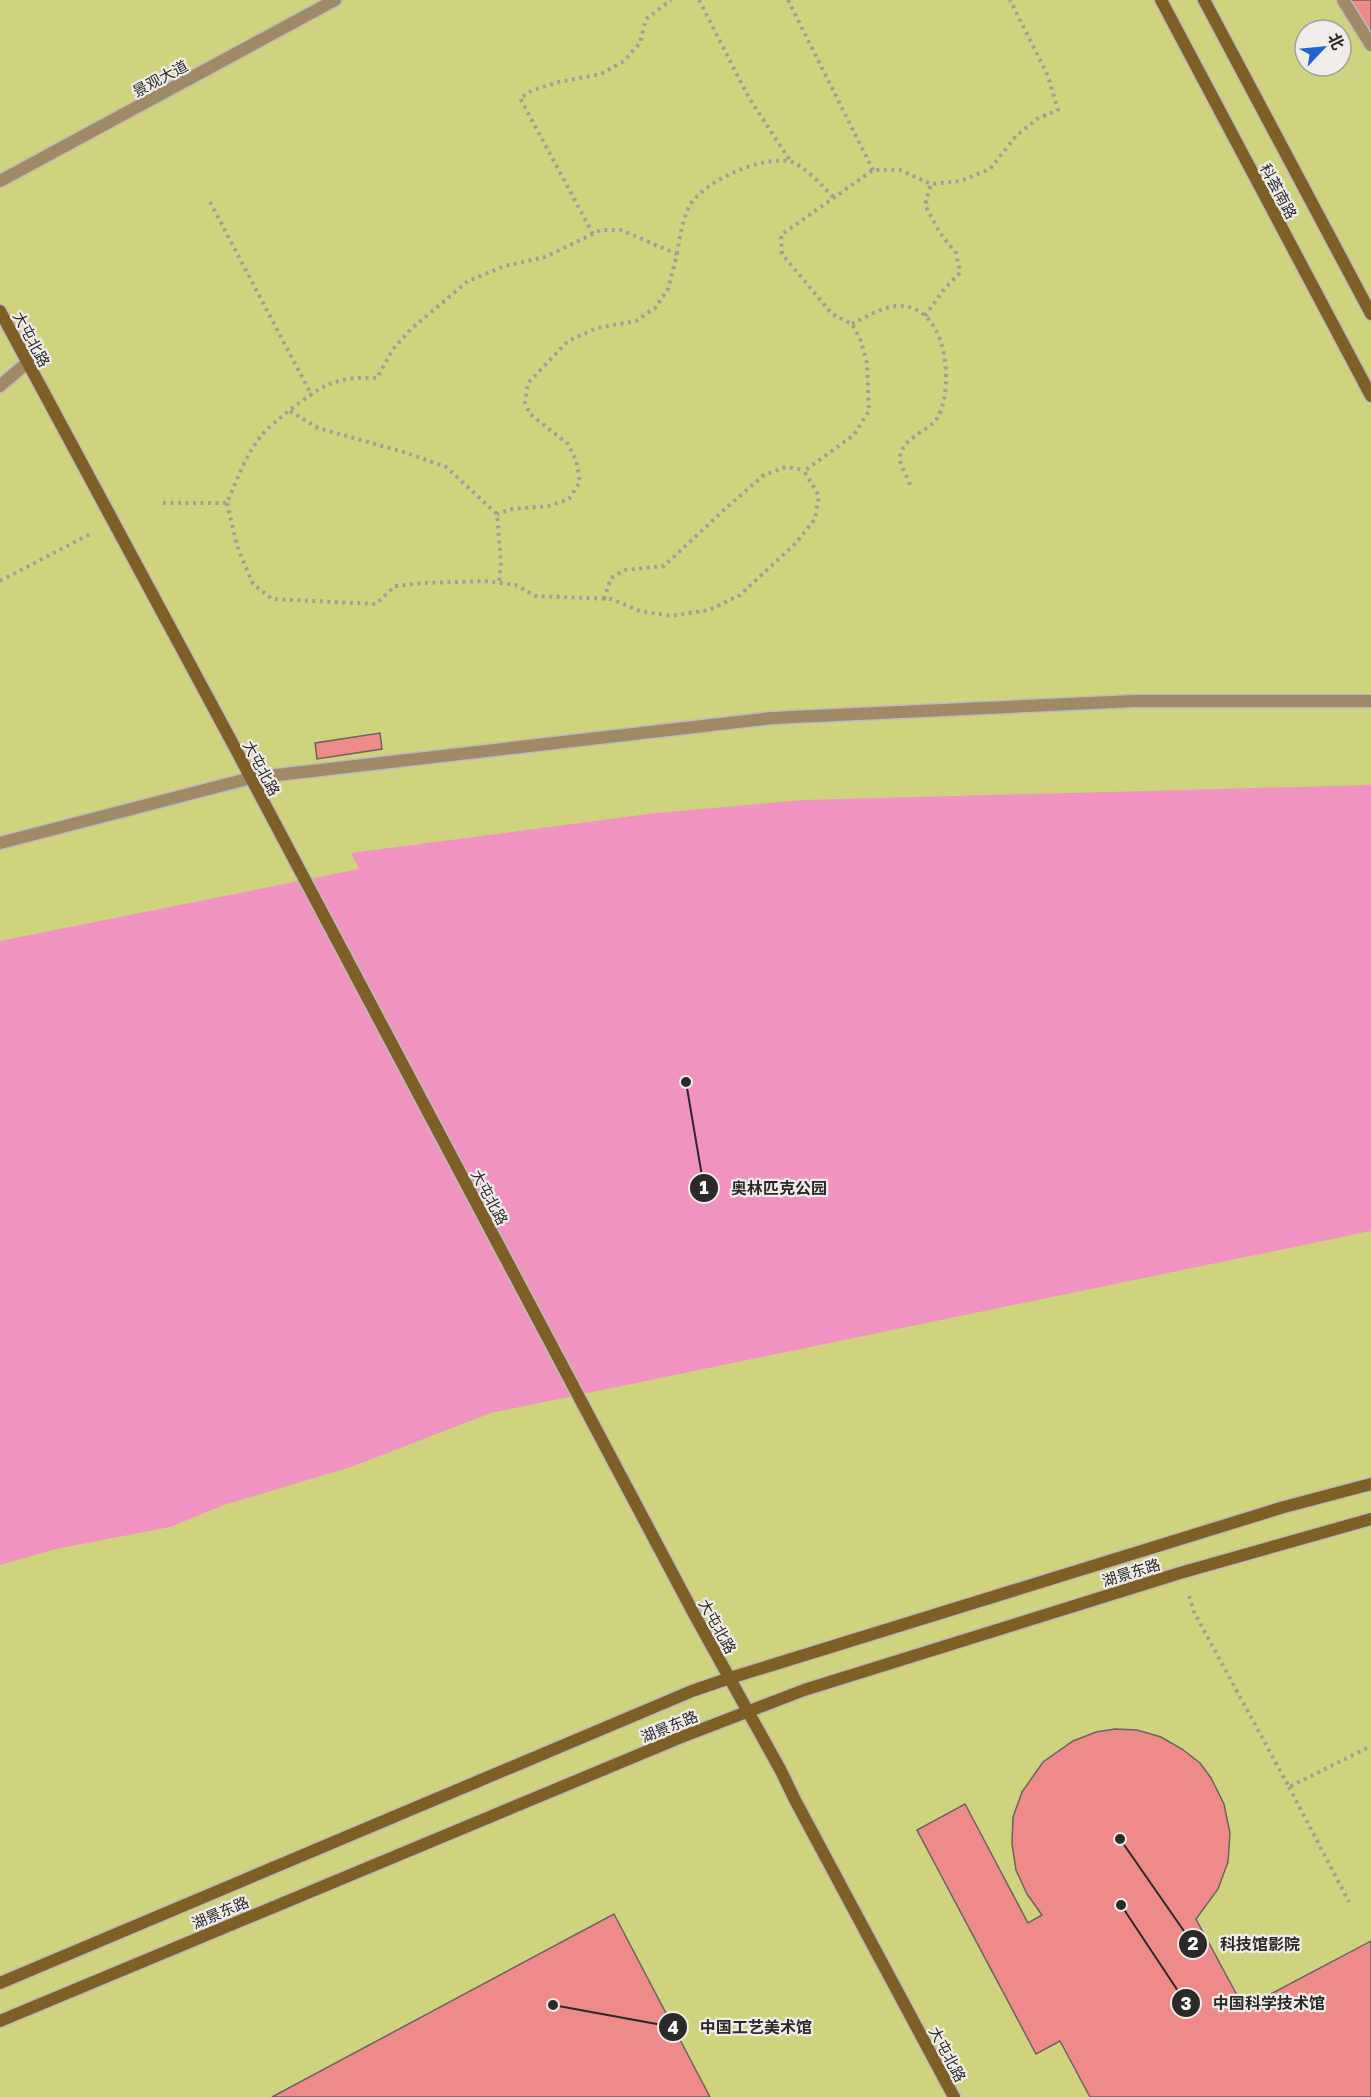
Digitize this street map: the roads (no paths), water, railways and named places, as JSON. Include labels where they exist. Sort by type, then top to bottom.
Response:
[{"type":"street","name":"景观大道","points":[[0,182],[335,0]]},
{"type":"street","name":"科荟南路","points":[[1161,0],[1371,396]]},
{"type":"street","name":"科荟南路","points":[[1204,0],[1371,314]]},
{"type":"street","points":[[1343,0],[1371,45]]},
{"type":"street","name":"大屯北路","points":[[0,311],[954,2097]]},
{"type":"street","points":[[0,386],[28,362]]},
{"type":"street","points":[[0,843],[251,778],[772,718],[1134,701],[1371,701]]},
{"type":"street","name":"湖景东路","points":[[0,1983],[661,1704],[730,1678],[1284,1507],[1371,1484]]},
{"type":"street","name":"湖景东路","points":[[0,2021],[679,1737],[804,1690],[1180,1573],[1371,1519]]},
{"type":"place","name":"奥林匹克公园","points":[[686,1082]]},
{"type":"place","name":"科技馆影院","points":[[1120,1839]]},
{"type":"place","name":"中国科学技术馆","points":[[1121,1905]]},
{"type":"place","name":"中国工艺美术馆","points":[[553,2005]]}]
